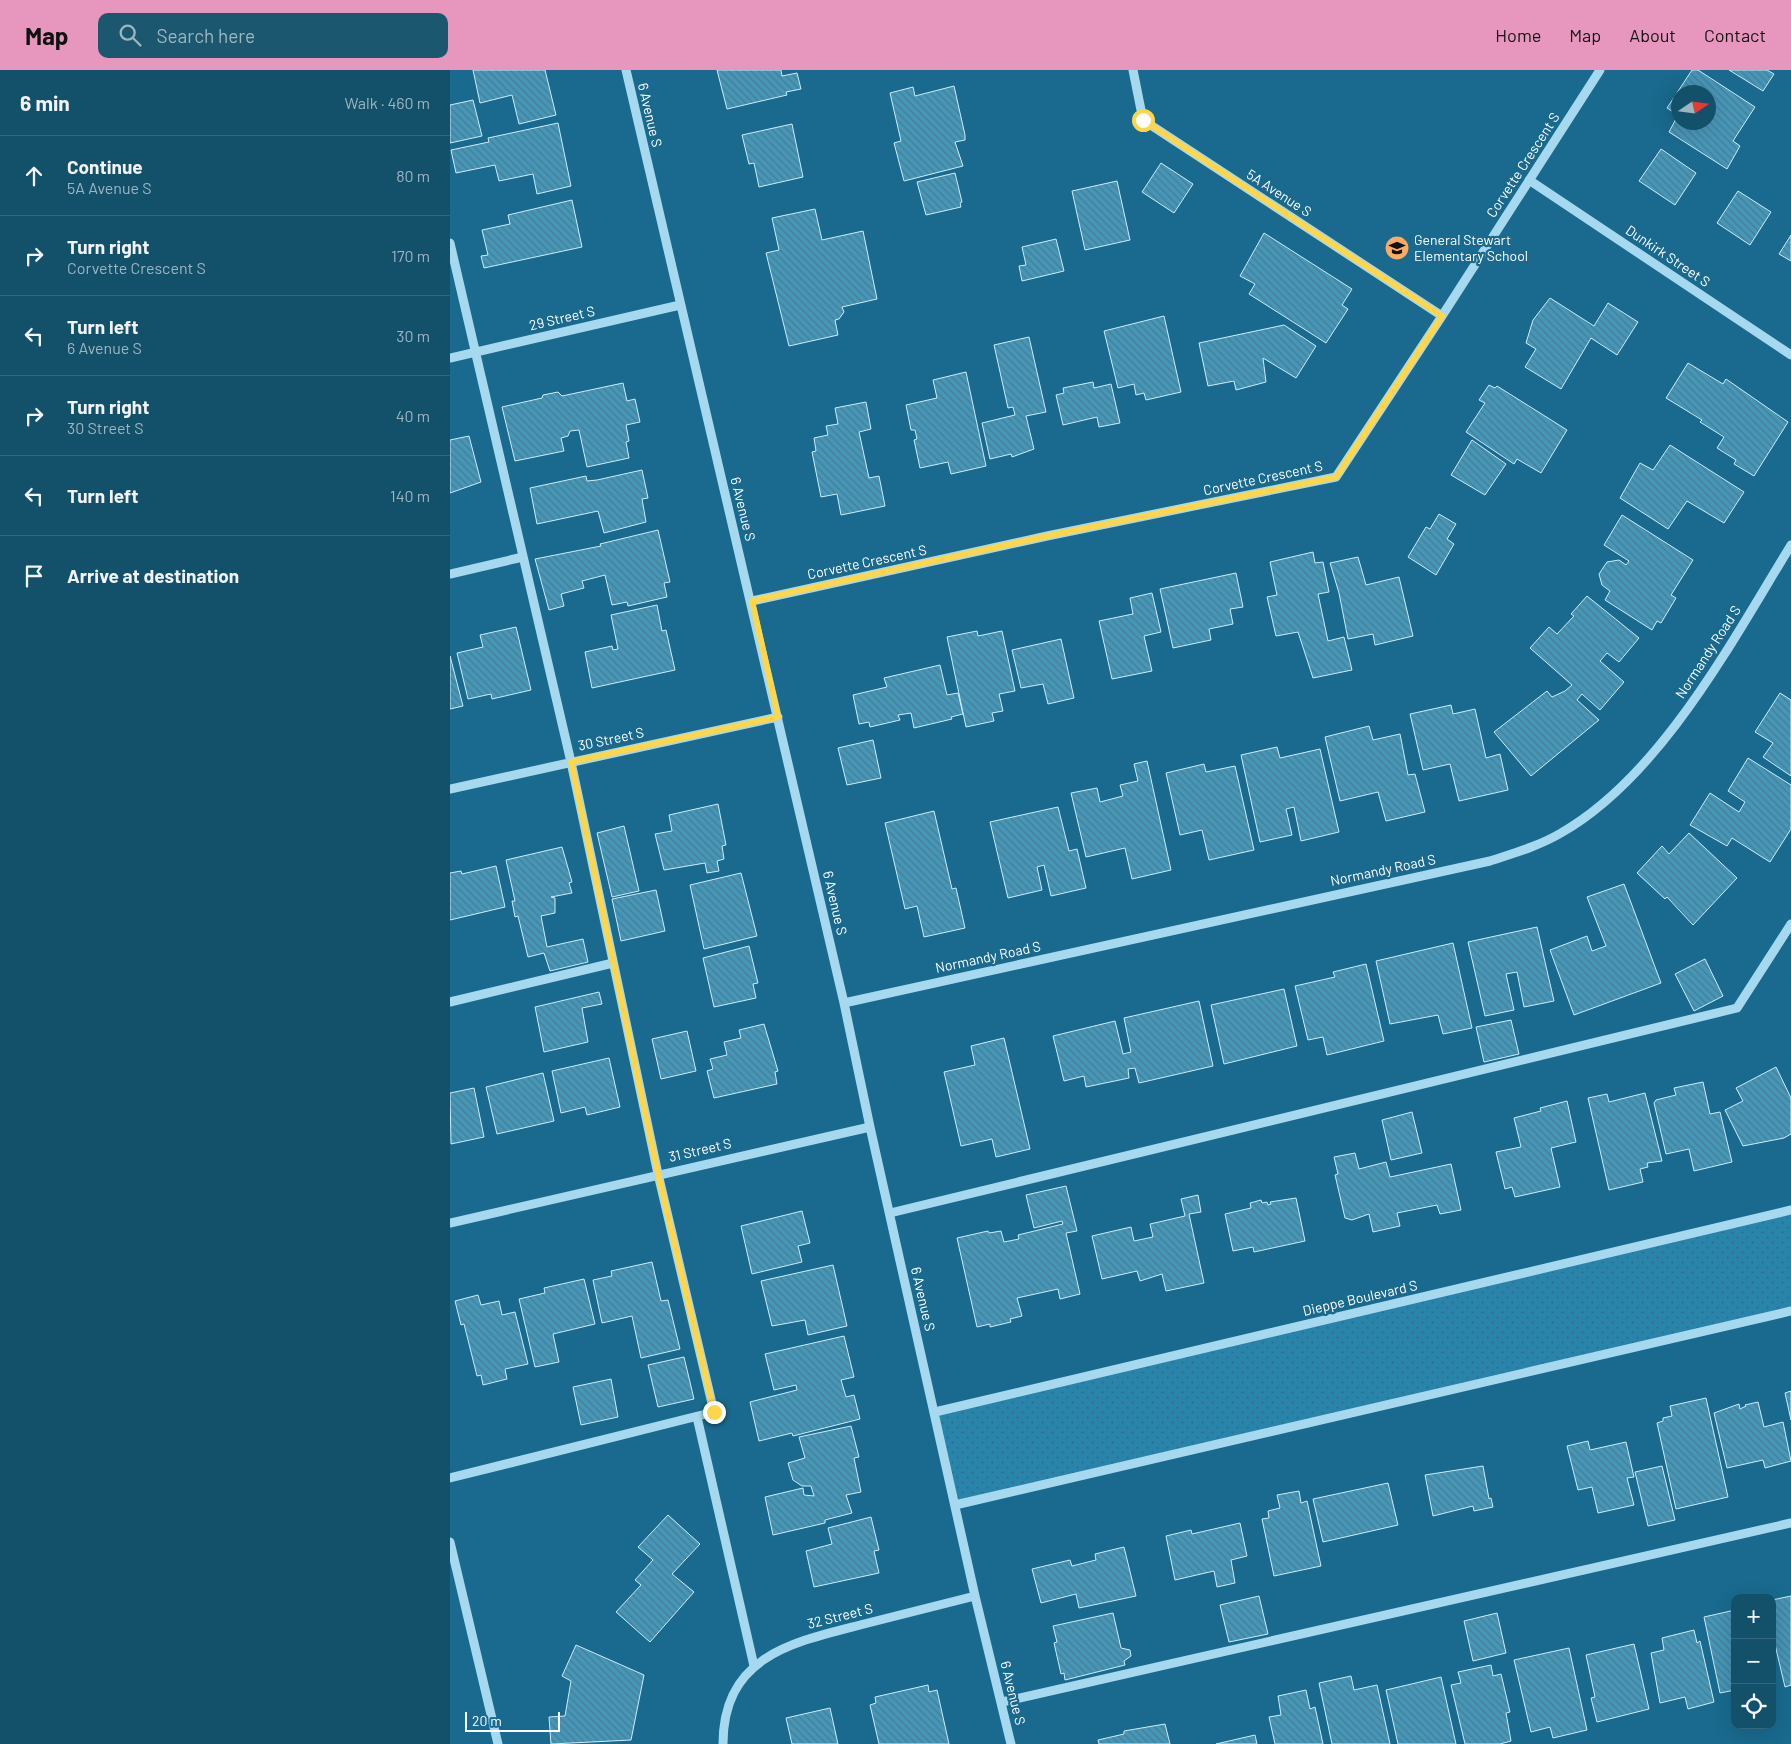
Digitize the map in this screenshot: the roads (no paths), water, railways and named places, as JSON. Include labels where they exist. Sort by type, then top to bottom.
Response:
[{"type":"street","name":"6 Avenue S","points":[[626,70],[752,601],[844,1003],[975,1596],[1011,1744]]},
{"type":"street","name":"5A Avenue S","points":[[1133,70],[1143,120],[1442,316]]},
{"type":"street","name":"Corvette Crescent S","points":[[752,601],[1047,536],[1336,477],[1600,70]]},
{"type":"street","name":"Dunkirk Street S","points":[[1529,180],[1791,355]]},
{"type":"street","points":[[450,243],[571,762],[658,1174],[714,1412],[450,1478]]},
{"type":"street","name":"29 Street S","points":[[450,358],[680,304]]},
{"type":"street","name":"Normandy Road S","points":[[844,1003],[1490,861],[1560,834],[1617,792],[1651,756],[1682,716],[1739,630],[1791,545]]},
{"type":"street","points":[[450,574],[523,557]]},
{"type":"street","name":"30 Street S","points":[[450,789],[778,717]]},
{"type":"street","points":[[890,1212],[1737,1008],[1791,924]]},
{"type":"street","points":[[450,1002],[613,963]]},
{"type":"street","name":"31 Street S","points":[[450,1223],[870,1126]]},
{"type":"street","name":"Dieppe Boulevard S","points":[[935,1412],[1791,1210]]},
{"type":"street","points":[[955,1505],[1791,1311]]},
{"type":"street","points":[[696,1417],[754,1666]]},
{"type":"street","points":[[1002,1702],[1791,1523]]},
{"type":"street","points":[[450,1542],[498,1744]]},
{"type":"street","name":"32 Street S","points":[[723,1744],[724,1726],[731,1697],[754,1666],[772,1653],[800,1641],[975,1596]]},
{"type":"place","name":"General Stewart Elementary School","points":[[1397,248]]}]
